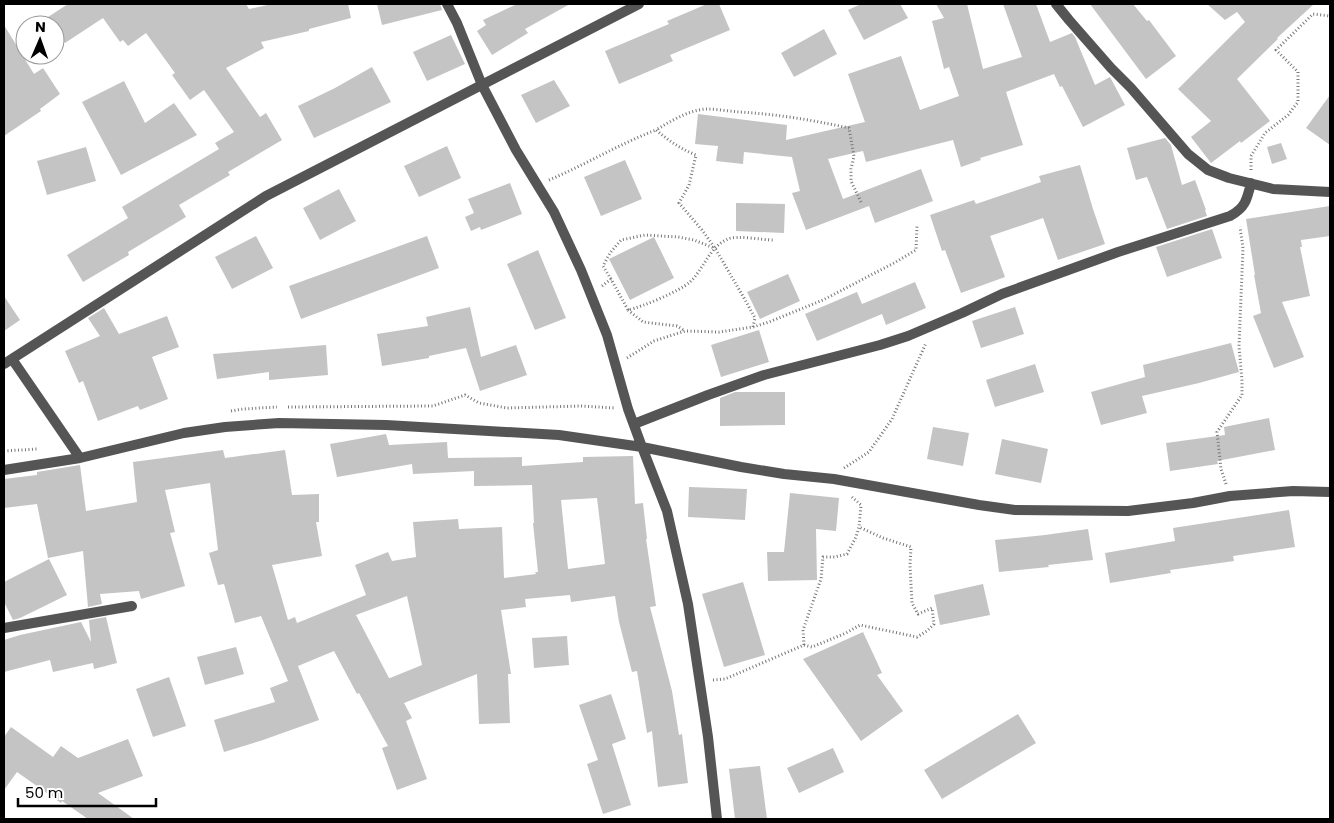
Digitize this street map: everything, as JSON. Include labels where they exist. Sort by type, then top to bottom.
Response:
[{"type":"street","points":[[447,4],[458,23],[482,85],[516,150],[554,212],[592,295],[607,335],[628,409],[667,511],[688,604],[717,819]]},
{"type":"street","points":[[80,458],[8,362],[266,196],[639,4]]},
{"type":"street","points":[[1056,4],[1188,154],[1208,170],[1229,178],[1273,189],[1330,192]]},
{"type":"street","points":[[634,424],[764,375],[908,336],[1002,294],[1118,252],[1218,221],[1239,211],[1245,204],[1251,183]]},
{"type":"street","points":[[4,470],[80,458],[184,433],[225,427],[279,423],[386,425],[559,435],[642,447],[741,467],[834,479],[1015,510],[1128,511],[1193,503],[1230,496],[1293,491],[1330,492]]},
{"type":"street","points":[[4,628],[132,606]]},
{"type":"path","points":[[1251,183],[1251,156],[1265,133],[1288,116],[1298,102],[1298,72],[1276,50],[1313,14],[1330,16]]},
{"type":"path","points":[[537,186],[631,140],[656,130],[672,120],[704,109],[799,118],[849,128],[854,156],[851,181],[861,202]]},
{"type":"path","points":[[656,130],[680,149],[696,156],[689,185],[680,203],[715,248],[755,318],[753,327]]},
{"type":"path","points":[[1230,496],[1221,469],[1217,432],[1242,395],[1240,346],[1243,248],[1239,211]]},
{"type":"path","points":[[616,370],[628,357],[654,341],[686,331],[719,332],[753,327],[823,300],[916,250],[917,226]]},
{"type":"path","points":[[686,331],[677,326],[643,322],[628,310],[604,266],[610,252],[621,240],[646,235],[694,240],[715,248]]},
{"type":"path","points":[[628,310],[638,308],[680,289],[690,282],[715,248],[729,238],[774,240]]},
{"type":"path","points":[[592,295],[611,279]]},
{"type":"path","points":[[834,479],[844,467],[869,452],[892,419],[926,343],[938,324]]},
{"type":"path","points":[[804,645],[803,630],[821,579],[823,557],[847,554],[859,527],[861,505],[847,494]]},
{"type":"path","points":[[700,682],[725,680],[804,645],[812,647],[860,625],[917,637],[928,631],[934,624],[932,608],[918,614],[912,603],[911,547],[883,538],[859,527]]},
{"type":"building","points":[[68,4],[246,4],[249,9],[272,4],[348,4],[351,18],[309,29],[309,31],[261,42],[264,48],[226,68],[260,117],[266,113],[282,140],[228,172],[230,175],[179,205],[186,217],[128,252],[129,255],[83,282],[67,255],[128,218],[122,207],[219,149],[215,143],[234,132],[204,90],[190,100],[172,75],[175,73],[146,33],[128,46],[123,40],[120,42],[103,18],[65,43],[65,15],[51,15]]},
{"type":"building","points":[[377,4],[440,4],[442,10],[382,25]]},
{"type":"building","points":[[517,4],[570,4],[525,29],[528,33],[492,55],[477,31],[486,25],[483,20]]},
{"type":"building","points":[[707,4],[719,4],[730,30],[670,55],[673,61],[619,84],[605,51],[669,24],[667,21]]},
{"type":"building","points":[[861,4],[900,4],[908,18],[864,40],[848,10]]},
{"type":"building","points":[[936,4],[967,4],[983,69],[1022,57],[1003,4],[1036,4],[1050,42],[1072,33],[1095,85],[1110,77],[1125,105],[1083,127],[1054,74],[1006,92],[1023,145],[980,158],[981,160],[961,167],[953,140],[866,162],[863,151],[828,159],[843,199],[921,169],[933,201],[875,223],[869,206],[806,230],[792,193],[800,191],[792,157],[744,152],[743,164],[716,161],[718,146],[695,144],[698,114],[787,125],[786,140],[865,122],[848,74],[901,56],[920,110],[959,96],[949,67],[944,69],[932,21],[944,18]]},
{"type":"building","points":[[1090,4],[1133,4],[1147,21],[1149,20],[1176,56],[1146,79]]},
{"type":"building","points":[[1207,4],[1314,4],[1237,79],[1270,121],[1211,163],[1191,137],[1211,121],[1178,89],[1245,22],[1237,12],[1225,20]]},
{"type":"building","points":[[4,25],[15,43],[15,65],[28,65],[34,74],[43,68],[60,94],[40,109],[41,111],[4,136]]},
{"type":"building","points":[[824,29],[837,54],[794,77],[781,53]]},
{"type":"building","points":[[451,35],[465,64],[427,81],[413,52]]},
{"type":"building","points":[[372,67],[391,102],[314,138],[298,106]]},
{"type":"building","points":[[554,80],[570,106],[536,123],[521,95]]},
{"type":"building","points":[[124,81],[145,123],[174,103],[197,135],[121,175],[82,102]]},
{"type":"building","points":[[1330,95],[1330,145],[1306,128]]},
{"type":"building","points":[[1165,138],[1171,145],[1182,185],[1195,180],[1207,216],[1167,229],[1147,177],[1136,180],[1127,148]]},
{"type":"building","points":[[1281,143],[1287,159],[1272,164],[1267,147]]},
{"type":"building","points":[[447,146],[461,178],[419,197],[404,166]]},
{"type":"building","points":[[86,147],[96,181],[47,195],[37,161]]},
{"type":"building","points":[[625,160],[642,199],[601,216],[584,177]]},
{"type":"building","points":[[1080,165],[1105,244],[1058,260],[1043,218],[990,236],[1005,277],[961,293],[945,250],[942,251],[930,215],[974,200],[976,204],[1041,182],[1039,176]]},
{"type":"building","points":[[510,183],[522,214],[481,230],[480,227],[471,231],[465,217],[474,213],[468,199]]},
{"type":"building","points":[[339,189],[356,221],[320,240],[303,208]]},
{"type":"building","points":[[736,203],[785,204],[784,233],[736,231]]},
{"type":"building","points":[[1330,206],[1330,236],[1301,240],[1302,247],[1300,247],[1310,296],[1282,302],[1304,357],[1274,368],[1253,316],[1261,313],[1246,219]]},
{"type":"building","points":[[1212,229],[1222,258],[1167,277],[1156,247]]},
{"type":"building","points":[[256,236],[273,268],[232,289],[215,257]]},
{"type":"building","points":[[427,236],[439,268],[301,319],[289,286]]},
{"type":"building","points":[[654,237],[674,278],[630,300],[609,259]]},
{"type":"building","points":[[538,250],[566,318],[535,330],[507,264]]},
{"type":"building","points":[[788,274],[800,301],[760,319],[747,292]]},
{"type":"building","points":[[915,282],[926,308],[886,325],[882,314],[817,341],[805,314],[857,292],[862,304]]},
{"type":"building","points":[[4,296],[20,320],[4,331]]},
{"type":"building","points":[[470,307],[481,357],[516,345],[527,375],[480,391],[466,348],[429,356],[429,358],[382,366],[377,334],[428,326],[426,317]]},
{"type":"building","points":[[1015,307],[1024,334],[981,348],[972,321]]},
{"type":"building","points":[[104,308],[119,334],[167,316],[179,347],[152,357],[168,399],[140,410],[138,406],[98,421],[83,381],[79,383],[65,351],[100,336],[88,318]]},
{"type":"building","points":[[759,330],[769,362],[721,377],[711,345]]},
{"type":"building","points":[[1231,343],[1239,372],[1142,396],[1147,413],[1101,425],[1091,392],[1145,377],[1143,365]]},
{"type":"building","points":[[326,345],[328,375],[269,380],[269,372],[217,379],[213,354]]},
{"type":"building","points":[[1035,364],[1044,392],[995,407],[986,380]]},
{"type":"building","points":[[735,392],[785,392],[785,425],[720,426],[720,398]]},
{"type":"building","points":[[1269,418],[1275,450],[1217,461],[1218,464],[1170,471],[1166,443],[1225,435],[1224,427]]},
{"type":"building","points":[[933,427],[969,433],[963,466],[927,459]]},
{"type":"building","points":[[386,434],[389,445],[447,442],[448,458],[522,457],[522,466],[583,462],[583,457],[633,456],[635,504],[643,503],[646,539],[656,606],[650,607],[672,691],[679,735],[682,734],[688,783],[658,787],[652,731],[647,733],[637,671],[632,672],[619,622],[615,596],[571,602],[570,595],[525,599],[526,607],[501,610],[511,674],[508,674],[510,723],[479,724],[477,674],[404,703],[412,718],[406,721],[427,779],[397,790],[382,748],[388,746],[334,651],[298,666],[319,720],[224,752],[214,720],[275,702],[270,688],[288,681],[261,616],[235,623],[224,584],[218,585],[209,553],[218,550],[210,483],[165,490],[175,532],[170,533],[185,586],[141,599],[139,591],[100,594],[102,604],[88,607],[83,551],[48,558],[37,504],[4,508],[4,479],[37,475],[37,472],[80,465],[86,511],[137,502],[133,462],[223,450],[225,458],[285,450],[292,495],[319,494],[319,522],[316,522],[322,556],[272,565],[288,620],[295,617],[297,623],[366,595],[355,565],[388,552],[392,561],[416,557],[413,522],[458,519],[459,529],[502,527],[504,578],[536,574],[535,572],[538,572],[533,523],[532,485],[474,486],[474,471],[413,474],[412,464],[337,477],[330,444]],"holes":[[[597,498],[605,564],[568,569],[561,500]],[[407,596],[422,665],[389,678],[356,615]]]},
{"type":"building","points":[[1002,439],[1048,449],[1041,483],[995,474]]},
{"type":"building","points":[[689,487],[747,489],[745,520],[688,517]]},
{"type":"building","points":[[790,493],[839,498],[836,531],[816,529],[817,580],[768,581],[767,552],[784,552]]},
{"type":"building","points":[[1289,510],[1295,547],[1233,556],[1234,561],[1170,570],[1171,573],[1110,583],[1105,553],[1175,541],[1173,528]]},
{"type":"building","points":[[1088,529],[1093,560],[999,572],[995,540]]},
{"type":"building","points":[[49,559],[67,595],[13,620],[4,602],[4,582]]},
{"type":"building","points":[[743,582],[765,655],[724,667],[702,594]]},
{"type":"building","points":[[983,584],[990,615],[940,625],[934,595]]},
{"type":"building","points":[[106,617],[117,663],[94,669],[93,663],[53,672],[50,660],[4,672],[4,640],[81,622],[91,642],[89,620]]},
{"type":"building","points":[[863,632],[882,673],[877,675],[903,711],[861,741],[803,659]]},
{"type":"building","points":[[567,636],[569,665],[534,668],[532,638]]},
{"type":"building","points":[[236,647],[244,674],[205,685],[197,657]]},
{"type":"building","points":[[169,677],[186,726],[153,737],[136,689]]},
{"type":"building","points":[[611,694],[626,739],[612,744],[631,805],[603,814],[587,764],[598,760],[579,705]]},
{"type":"building","points":[[1018,714],[1036,743],[942,799],[924,770]]},
{"type":"building","points":[[11,727],[53,757],[61,746],[78,758],[128,739],[143,776],[98,793],[134,819],[88,819],[62,801],[61,803],[17,772],[4,790],[4,737]]},
{"type":"building","points":[[833,748],[844,772],[799,793],[787,768]]},
{"type":"building","points":[[760,766],[767,819],[735,819],[729,769]]}]
